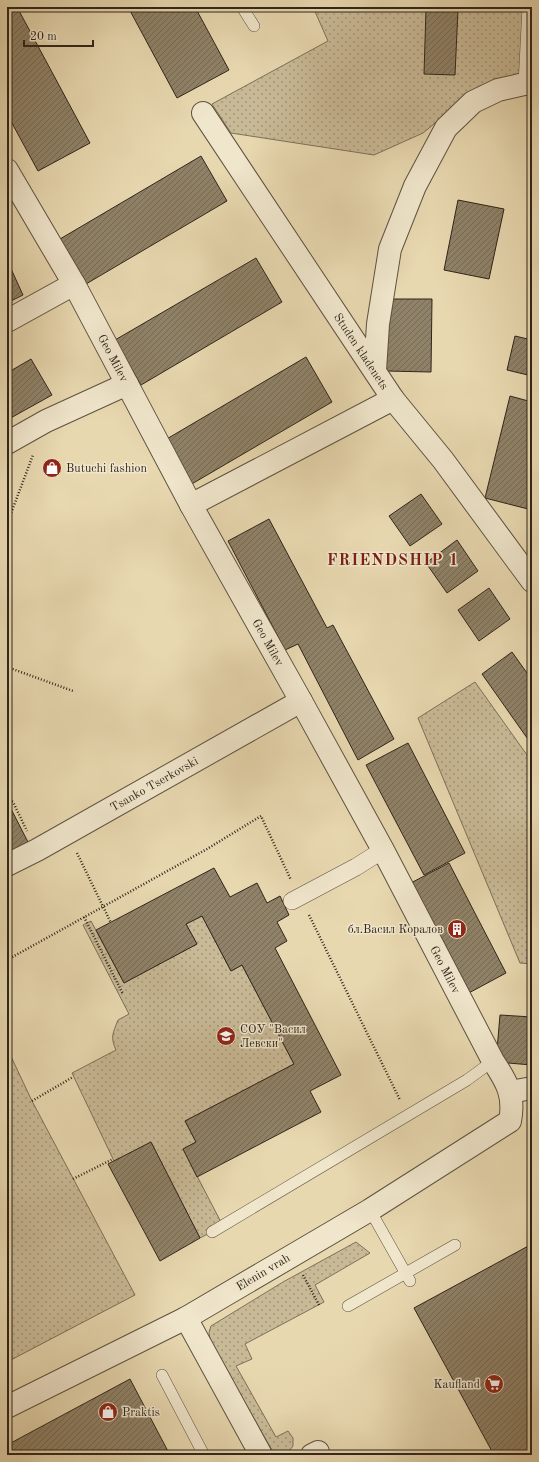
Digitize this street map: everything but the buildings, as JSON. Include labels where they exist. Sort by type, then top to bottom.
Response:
[{"type":"street","points":[[375,370],[378,324],[390,249],[415,186],[446,128],[473,102],[498,90],[528,84]]},
{"type":"street","name":"Studen kladenets","points":[[203,112],[393,399],[443,460],[528,569]]},
{"type":"street","name":"Geo Milev","points":[[7,170],[74,284],[192,505],[382,850],[493,1061],[502,1074],[510,1092],[512,1109],[510,1121]]},
{"type":"street","points":[[7,321],[74,284]]},
{"type":"street","points":[[7,443],[46,421],[128,384]]},
{"type":"street","points":[[192,505],[393,399]]},
{"type":"street","name":"Tsanko Tserkovski","points":[[7,865],[37,850],[301,701]]},
{"type":"street","points":[[296,899],[382,850]]},
{"type":"street","points":[[510,1092],[532,1088]]},
{"type":"street","name":"Elenin vrah","points":[[7,1407],[186,1318],[370,1210],[510,1121]]},
{"type":"street","points":[[186,1318],[261,1455]]},
{"type":"lane","points":[[242,7],[254,26]]},
{"type":"lane","points":[[528,7],[528,84]]},
{"type":"lane","points":[[212,1232],[467,1080],[493,1061]]},
{"type":"lane","points":[[370,1210],[408,1277]]},
{"type":"lane","points":[[348,1306],[408,1277],[455,1245]]},
{"type":"lane","points":[[162,1375],[204,1455]]},
{"type":"path","points":[[7,524],[46,421]]},
{"type":"path","points":[[7,667],[73,692]]},
{"type":"path","points":[[7,798],[13,802],[37,850]]},
{"type":"path","points":[[7,960],[207,849],[261,816],[296,899],[400,1101]]},
{"type":"path","points":[[67,833],[111,923]]},
{"type":"path","points":[[84,917],[123,994]]},
{"type":"path","points":[[32,1101],[73,1077]]},
{"type":"path","points":[[73,1179],[113,1159]]},
{"type":"path","points":[[301,1273],[319,1305]]},
{"type":"shaded area","points":[[313,7],[532,7],[532,83],[480,86],[423,133],[374,155],[231,133],[212,104],[328,41]]},
{"type":"shaded area","points":[[475,682],[532,762],[532,964],[520,963],[418,718]]},
{"type":"shaded area","points":[[202,916],[231,971],[242,965],[294,1064],[185,1121],[196,1142],[183,1149],[223,1226],[200,1238],[151,1142],[114,1161],[72,1073],[116,1050],[113,1038],[115,1028],[118,1020],[129,1014],[83,925],[91,921],[124,983],[197,944],[186,924]]},
{"type":"shaded area","points":[[7,1048],[32,1101],[135,1295],[7,1362]]},
{"type":"shaded area","points":[[356,1242],[370,1253],[315,1285],[324,1302],[245,1344],[252,1359],[236,1366],[276,1437],[288,1431],[293,1438],[293,1446],[289,1451],[273,1452],[210,1341],[209,1332],[211,1326],[283,1282]]},
{"type":"place","name":"Butuchi fashion","points":[[52,468]]},
{"type":"place","name":"бл.Васил Коралов","points":[[457,929]]},
{"type":"place","name":"СОУ \"Васил Левски\"","points":[[226,1036]]},
{"type":"place","name":"Kaufland","points":[[494,1384]]},
{"type":"place","name":"Praktis","points":[[108,1412]]},
{"type":"district","name":"FRIENDSHIP 1","points":[[393,559]]}]
